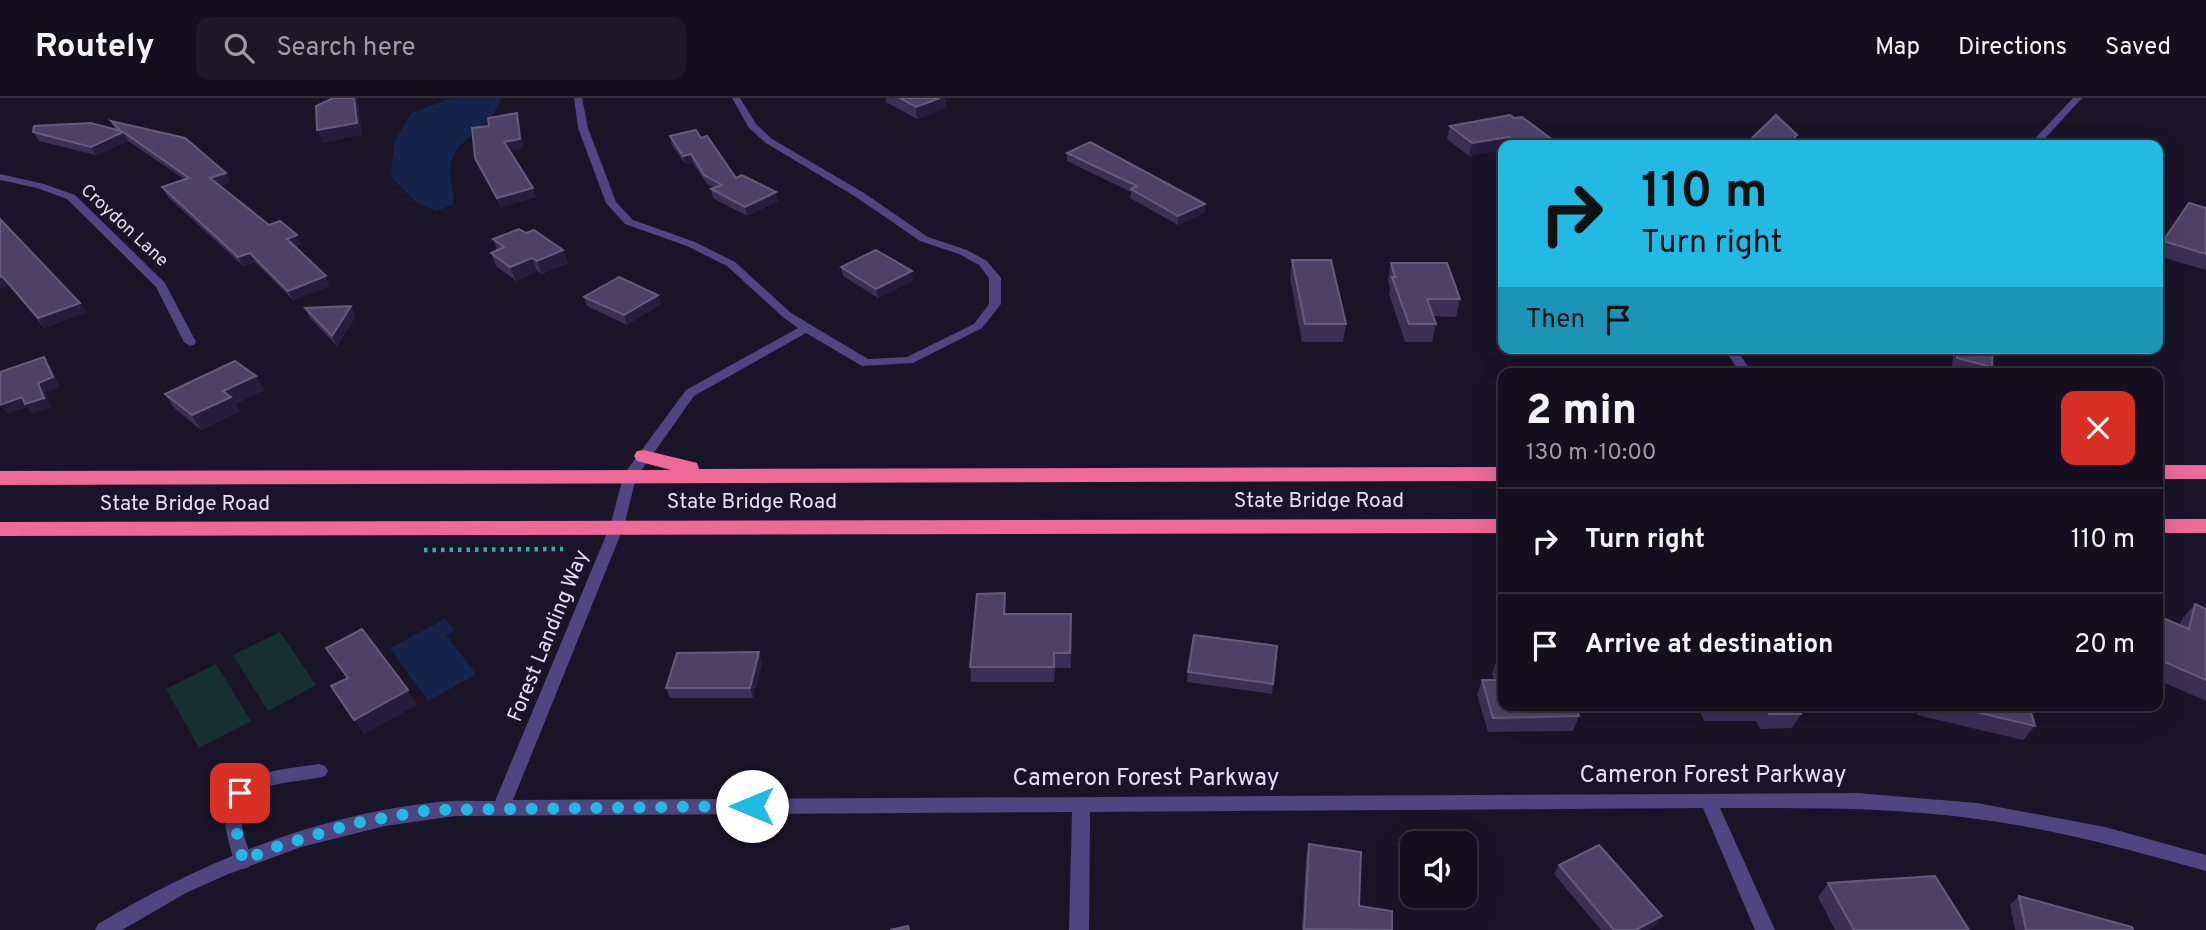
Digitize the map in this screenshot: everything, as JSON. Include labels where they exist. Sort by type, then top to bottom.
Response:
[{"type":"highway","name":"State Bridge Road","points":[[644,456],[691,468],[838,466],[857,469],[863,477]]},
{"type":"highway","points":[[2163,472],[2206,472]]},
{"type":"highway","name":"State Bridge Road","points":[[0,478],[1498,474]]},
{"type":"highway","name":"State Bridge Road","points":[[0,529],[1498,526]]},
{"type":"highway","points":[[2163,526],[2206,526]]},
{"type":"street","points":[[578,98],[583,128],[611,203],[629,222],[691,244],[731,264],[787,315],[866,363],[909,360],[978,326],[995,304],[995,278],[983,263],[924,239],[860,195],[769,141],[752,126],[736,98]]},
{"type":"street","points":[[2039,140],[2078,98]]},
{"type":"street","name":"Croydon Lane","points":[[0,177],[40,186],[71,197],[161,285],[190,342]]},
{"type":"street","points":[[629,477],[690,393],[806,327]]},
{"type":"street","name":"Forest Landing Way","points":[[501,808],[617,526],[629,477]]},
{"type":"street","points":[[243,861],[232,810],[240,793],[262,781],[318,771]]},
{"type":"street","points":[[1709,800],[1765,930]]},
{"type":"street","name":"Cameron Forest Parkway","points":[[105,930],[190,883],[275,847],[355,823],[430,810],[1857,800],[1977,811],[2105,835],[2206,863]]},
{"type":"street","points":[[1079,930],[1081,804]]},
{"type":"green space","points":[[280,632],[316,685],[268,711],[233,655]]},
{"type":"green space","points":[[216,664],[251,721],[199,748],[166,689]]},
{"type":"water","points":[[452,98],[501,98],[490,118],[456,151],[450,170],[453,204],[437,211],[417,203],[391,177],[394,143],[411,113]]},
{"type":"water","points":[[445,619],[454,630],[446,635],[476,674],[428,701],[390,648]]},
{"type":"building","points":[[333,98],[354,98],[357,123],[317,130],[316,106]]},
{"type":"building","points":[[900,98],[940,98],[916,107]]},
{"type":"building","points":[[517,113],[520,139],[504,142],[533,188],[497,198],[475,158],[472,128],[489,126],[488,118]]},
{"type":"building","points":[[1510,115],[1514,118],[1522,117],[1550,138],[1513,140],[1509,137],[1472,143],[1450,126]]},
{"type":"building","points":[[1776,115],[1797,135],[1792,140],[1750,140]]},
{"type":"building","points":[[111,121],[185,138],[226,173],[210,178],[269,225],[280,221],[297,235],[287,239],[326,276],[288,291],[250,253],[238,257],[162,187],[189,178],[123,132],[91,147],[33,132],[34,126],[91,123],[121,131]]},
{"type":"building","points":[[696,130],[701,138],[707,136],[736,178],[742,175],[776,192],[745,207],[711,189],[722,185],[704,175],[691,154],[683,156],[670,136]]},
{"type":"building","points":[[1090,142],[1205,204],[1178,216],[1131,189],[1137,186],[1067,153]]},
{"type":"building","points":[[2189,203],[2206,208],[2206,254],[2163,241]]},
{"type":"building","points":[[0,219],[80,303],[38,318],[2,276],[0,277]]},
{"type":"building","points":[[519,229],[526,233],[534,230],[563,250],[537,261],[532,258],[510,267],[491,253],[504,247],[493,239]]},
{"type":"building","points":[[876,250],[912,271],[876,289],[841,267]]},
{"type":"building","points":[[1292,260],[1331,260],[1346,324],[1305,324]]},
{"type":"building","points":[[1391,263],[1447,263],[1460,299],[1427,299],[1436,324],[1409,324],[1392,277],[1395,277]]},
{"type":"building","points":[[619,277],[658,295],[624,315],[584,297]]},
{"type":"building","points":[[351,306],[332,336],[305,308]]},
{"type":"building","points":[[1957,354],[1993,354],[1992,367],[1957,358]]},
{"type":"building","points":[[44,357],[53,377],[38,383],[44,398],[25,404],[22,397],[0,405],[0,372]]},
{"type":"building","points":[[235,361],[256,376],[223,391],[231,397],[192,415],[165,394]]},
{"type":"building","points":[[1005,593],[1004,614],[1071,614],[1070,653],[1054,653],[1054,667],[970,667],[977,594]]},
{"type":"building","points":[[2195,604],[2206,609],[2206,680],[2163,661],[2163,618],[2189,629]]},
{"type":"building","points":[[362,629],[408,690],[354,720],[331,686],[348,678],[326,648]]},
{"type":"building","points":[[1194,635],[1277,646],[1273,684],[1188,672]]},
{"type":"building","points":[[759,652],[750,688],[666,688],[677,653]]},
{"type":"building","points":[[1482,680],[1498,680],[1498,711],[1577,711],[1579,716],[1493,718]]},
{"type":"building","points":[[1768,711],[1800,711],[1801,714],[1769,714]]},
{"type":"building","points":[[1971,711],[2031,711],[2035,726]]},
{"type":"building","points":[[1309,844],[1361,852],[1359,906],[1392,911],[1392,930],[1304,929]]},
{"type":"building","points":[[1599,845],[1662,916],[1636,930],[1614,930],[1559,865]]},
{"type":"building","points":[[1935,876],[1969,930],[1854,930],[1828,883]]},
{"type":"building","points":[[2019,896],[2132,927],[2133,930],[2026,930]]},
{"type":"building","points":[[908,926],[909,930],[890,930]]},
{"type":"route","points":[[240,793],[232,810],[243,861],[275,847],[355,823],[430,810],[752,806]]}]
